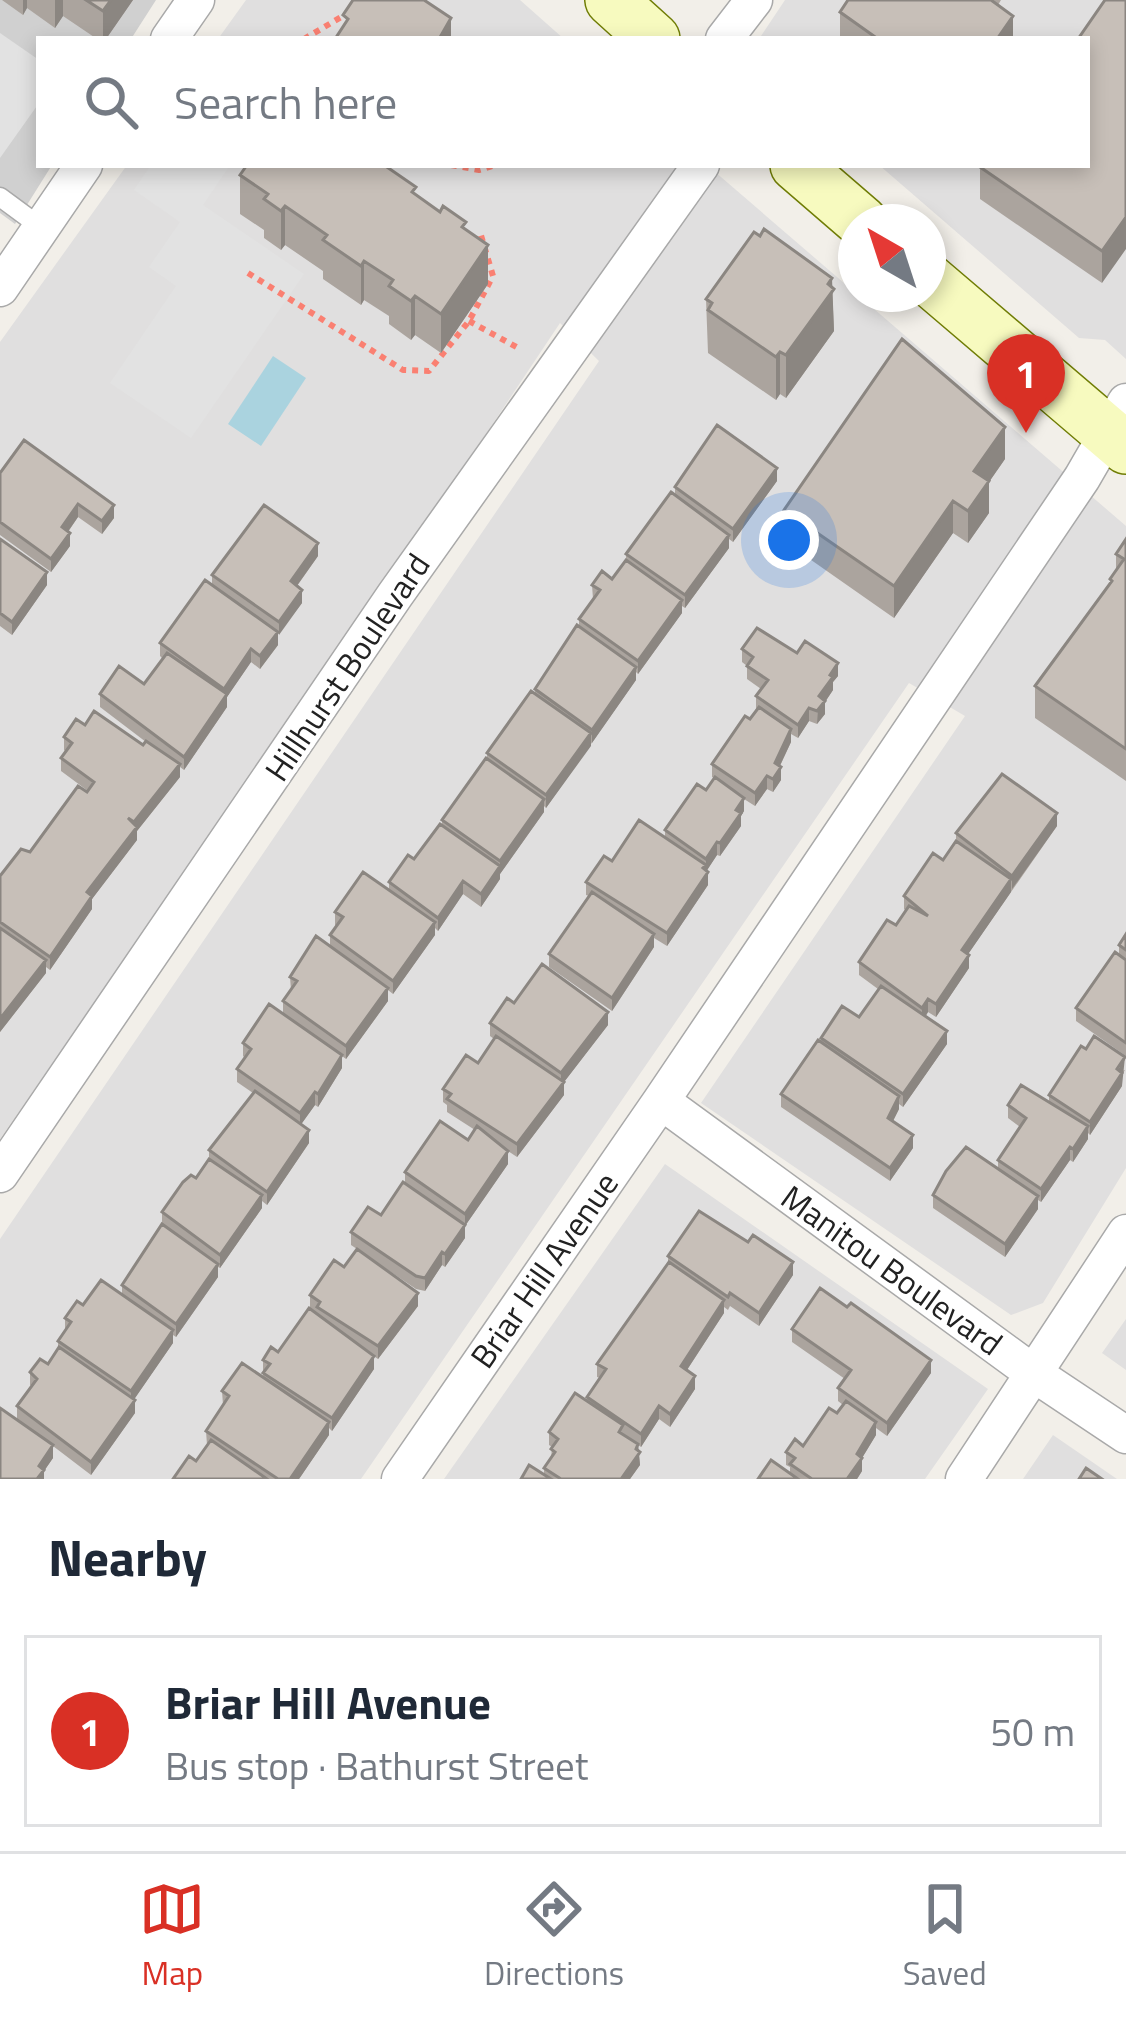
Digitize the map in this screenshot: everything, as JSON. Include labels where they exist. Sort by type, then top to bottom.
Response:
[{"type":"main road","points":[[611,0],[651,36]]},
{"type":"main road","points":[[799,168],[841,204]]},
{"type":"main road","points":[[946,293],[1119,426]]},
{"type":"street","points":[[171,36],[196,0]]},
{"type":"street","points":[[726,36],[754,0]]},
{"type":"street","points":[[0,288],[82,168]]},
{"type":"street","name":"Hillhurst Boulevard","points":[[0,1174],[395,595],[699,168]]},
{"type":"street","name":"Briar Hill Avenue","points":[[400,1479],[1119,426]]},
{"type":"street","name":"Manitou Boulevard","points":[[661,1101],[1126,1436]]},
{"type":"street","points":[[964,1479],[1126,1233]]},
{"type":"lane","points":[[0,197],[42,228]]},
{"type":"path","points":[[309,36],[361,6]]},
{"type":"path","points":[[248,273],[403,370],[429,371],[469,321],[493,276],[480,232]]},
{"type":"path","points":[[469,321],[520,349]]},
{"type":"shaded area","points":[[0,0],[156,0],[133,36],[36,36],[36,168],[50,168],[15,224],[0,213]]},
{"type":"shaded area","points":[[246,0],[520,0],[561,36],[220,36]]},
{"type":"shaded area","points":[[785,0],[1126,0],[1126,359],[1105,340],[1079,338],[946,223],[946,204],[924,204],[882,168],[1090,168],[1090,36],[761,36]]},
{"type":"shaded area","points":[[0,33],[36,58],[36,107],[0,158]]},
{"type":"shaded area","points":[[125,168],[710,168],[838,278],[838,312],[878,312],[1126,526],[1126,1168],[1043,1303],[1011,1315],[701,1103],[965,716],[909,683],[361,1479],[0,1479],[0,1239],[599,361],[560,323],[394,572],[0,1139],[0,342]]},
{"type":"shaded area","points":[[149,168],[228,168],[203,205],[304,274],[191,438],[110,383],[176,286],[149,267],[180,222],[134,190]]},
{"type":"shaded area","points":[[665,1164],[988,1389],[925,1479],[444,1479]]},
{"type":"shaded area","points":[[1126,1319],[1126,1370],[1102,1353]]},
{"type":"shaded area","points":[[1053,1435],[1117,1479],[1023,1479]]},
{"type":"water","points":[[273,356],[306,378],[261,446],[228,424]]},
{"type":"building","points":[[86,0],[111,0],[103,11]]},
{"type":"building","points":[[353,0],[424,0],[451,18],[441,36],[337,36],[348,19],[343,15]]},
{"type":"building","points":[[848,0],[991,0],[1013,16],[999,36],[874,36],[840,12]]},
{"type":"building","points":[[1105,0],[1126,0],[1126,217],[1102,251],[981,168],[1090,168],[1090,36],[1080,36]]},
{"type":"building","points":[[245,168],[388,168],[440,212],[443,206],[466,222],[462,227],[488,245],[441,314],[389,286],[393,280],[364,261],[361,266],[323,240],[327,235],[285,206],[281,211],[264,199],[268,194],[240,175]]},
{"type":"building","points":[[764,229],[832,278],[828,284],[834,289],[786,355],[780,352],[776,357],[708,310],[712,303],[706,299],[754,232],[760,236]]},
{"type":"building","points":[[902,339],[1005,427],[974,471],[989,481],[968,511],[953,501],[894,586],[784,510]]},
{"type":"building","points":[[717,425],[777,468],[733,529],[675,487]]},
{"type":"building","points":[[24,440],[114,505],[102,521],[78,504],[62,527],[70,533],[51,559],[0,522],[0,473]]},
{"type":"building","points":[[671,492],[729,535],[685,595],[626,554]]},
{"type":"building","points":[[264,505],[318,543],[291,581],[302,590],[279,622],[212,575]]},
{"type":"building","points":[[0,539],[47,572],[12,622],[0,613]]},
{"type":"building","points":[[1126,539],[1126,749],[1035,686],[1112,581],[1124,559],[1116,554]]},
{"type":"building","points":[[626,560],[682,600],[638,661],[579,619],[600,590],[592,585],[602,571],[612,579]]},
{"type":"building","points":[[205,580],[278,632],[260,656],[251,649],[224,689],[160,643]]},
{"type":"building","points":[[577,625],[636,667],[592,730],[535,689]]},
{"type":"building","points":[[757,628],[797,653],[805,641],[838,663],[819,696],[825,701],[817,711],[809,708],[798,725],[756,696],[768,680],[747,666],[753,657],[742,649]]},
{"type":"building","points":[[167,653],[227,694],[184,757],[100,694],[119,666],[144,684]]},
{"type":"building","points":[[531,691],[591,733],[546,795],[487,753]]},
{"type":"building","points":[[759,707],[791,729],[775,763],[781,767],[755,793],[712,764],[745,716],[750,719]]},
{"type":"building","points":[[94,711],[180,764],[134,822],[128,818],[137,827],[87,892],[92,896],[50,957],[0,922],[0,876],[21,849],[30,852],[78,786],[87,792],[94,782],[61,758],[72,743],[64,737],[76,719],[85,725]]},
{"type":"building","points":[[486,758],[544,799],[500,861],[442,820]]},
{"type":"building","points":[[1002,774],[1057,813],[1012,876],[956,833]]},
{"type":"building","points":[[715,777],[744,798],[736,810],[741,813],[706,859],[665,830],[697,784],[706,790]]},
{"type":"building","points":[[639,820],[706,865],[703,868],[708,872],[667,933],[586,882],[604,856],[612,861]]},
{"type":"building","points":[[440,824],[500,866],[481,894],[463,881],[438,918],[389,882]]},
{"type":"building","points":[[956,841],[1011,879],[962,950],[969,955],[936,1004],[928,999],[922,1008],[859,962],[887,920],[896,925],[909,906],[928,916],[904,896],[933,853],[943,860]]},
{"type":"building","points":[[363,872],[435,922],[393,981],[330,935],[343,917],[335,912]]},
{"type":"building","points":[[592,892],[654,934],[612,998],[549,954]]},
{"type":"building","points":[[0,928],[46,960],[0,1019]]},
{"type":"building","points":[[316,936],[388,988],[346,1046],[283,1001],[297,981],[290,977]]},
{"type":"building","points":[[1115,952],[1126,960],[1126,1043],[1076,1008]]},
{"type":"building","points":[[542,964],[608,1012],[561,1073],[490,1023],[507,998],[514,1003]]},
{"type":"building","points":[[881,986],[947,1031],[903,1094],[821,1038],[842,1006],[859,1017]]},
{"type":"building","points":[[269,1004],[342,1055],[300,1113],[237,1069],[251,1049],[243,1043]]},
{"type":"building","points":[[496,1036],[564,1082],[517,1144],[447,1099],[451,1094],[443,1089],[466,1055],[478,1063]]},
{"type":"building","points":[[1094,1036],[1125,1057],[1117,1069],[1122,1073],[1090,1122],[1049,1095],[1081,1046],[1086,1049]]},
{"type":"building","points":[[818,1040],[899,1096],[888,1118],[913,1135],[890,1168],[781,1094]]},
{"type":"building","points":[[1021,1085],[1088,1126],[1041,1189],[998,1160],[1026,1118],[1008,1105]]},
{"type":"building","points":[[255,1091],[309,1130],[267,1192],[209,1150]]},
{"type":"building","points":[[440,1121],[468,1140],[477,1126],[508,1151],[465,1214],[405,1172]]},
{"type":"building","points":[[966,1147],[1038,1196],[1005,1244],[933,1195]]},
{"type":"building","points":[[209,1159],[262,1195],[220,1255],[162,1212],[183,1182],[191,1175],[196,1178]]},
{"type":"building","points":[[403,1182],[465,1225],[425,1278],[351,1232],[368,1207],[381,1215]]},
{"type":"building","points":[[699,1211],[748,1242],[753,1235],[793,1262],[759,1313],[668,1256]]},
{"type":"building","points":[[162,1224],[218,1264],[176,1324],[122,1285]]},
{"type":"building","points":[[357,1249],[418,1293],[378,1346],[317,1307],[320,1302],[310,1295],[334,1260],[344,1267]]},
{"type":"building","points":[[669,1262],[724,1300],[681,1366],[695,1376],[670,1414],[659,1406],[641,1434],[587,1397],[606,1369],[597,1364]]},
{"type":"building","points":[[101,1280],[173,1330],[131,1391],[58,1341],[71,1322],[65,1318],[77,1301],[83,1305]]},
{"type":"building","points":[[820,1288],[847,1307],[851,1303],[931,1360],[887,1423],[838,1388],[851,1370],[792,1329]]},
{"type":"building","points":[[309,1308],[374,1356],[332,1418],[263,1373],[270,1364],[263,1360],[271,1347],[278,1352]]},
{"type":"building","points":[[59,1347],[135,1400],[91,1462],[17,1406],[37,1379],[30,1372],[40,1359],[48,1364]]},
{"type":"building","points":[[242,1363],[329,1422],[290,1479],[278,1479],[206,1431],[229,1396],[222,1391]]},
{"type":"building","points":[[575,1393],[623,1425],[619,1432],[638,1444],[640,1452],[621,1479],[561,1479],[544,1468],[558,1439],[549,1432]]},
{"type":"building","points":[[846,1401],[876,1422],[857,1454],[862,1458],[847,1479],[812,1479],[790,1464],[795,1458],[786,1452],[795,1439],[803,1446],[829,1408],[837,1413]]},
{"type":"building","points":[[0,1408],[53,1445],[39,1466],[44,1470],[37,1479],[0,1479]]},
{"type":"building","points":[[211,1440],[267,1479],[173,1479],[189,1456],[196,1461]]},
{"type":"building","points":[[771,1460],[798,1479],[758,1479]]},
{"type":"building","points":[[529,1465],[551,1479],[521,1479]]},
{"type":"building","points":[[1086,1468],[1102,1479],[1079,1479]]},
{"type":"place","name":"Briar Hill Avenue","points":[[1026,433]]}]
